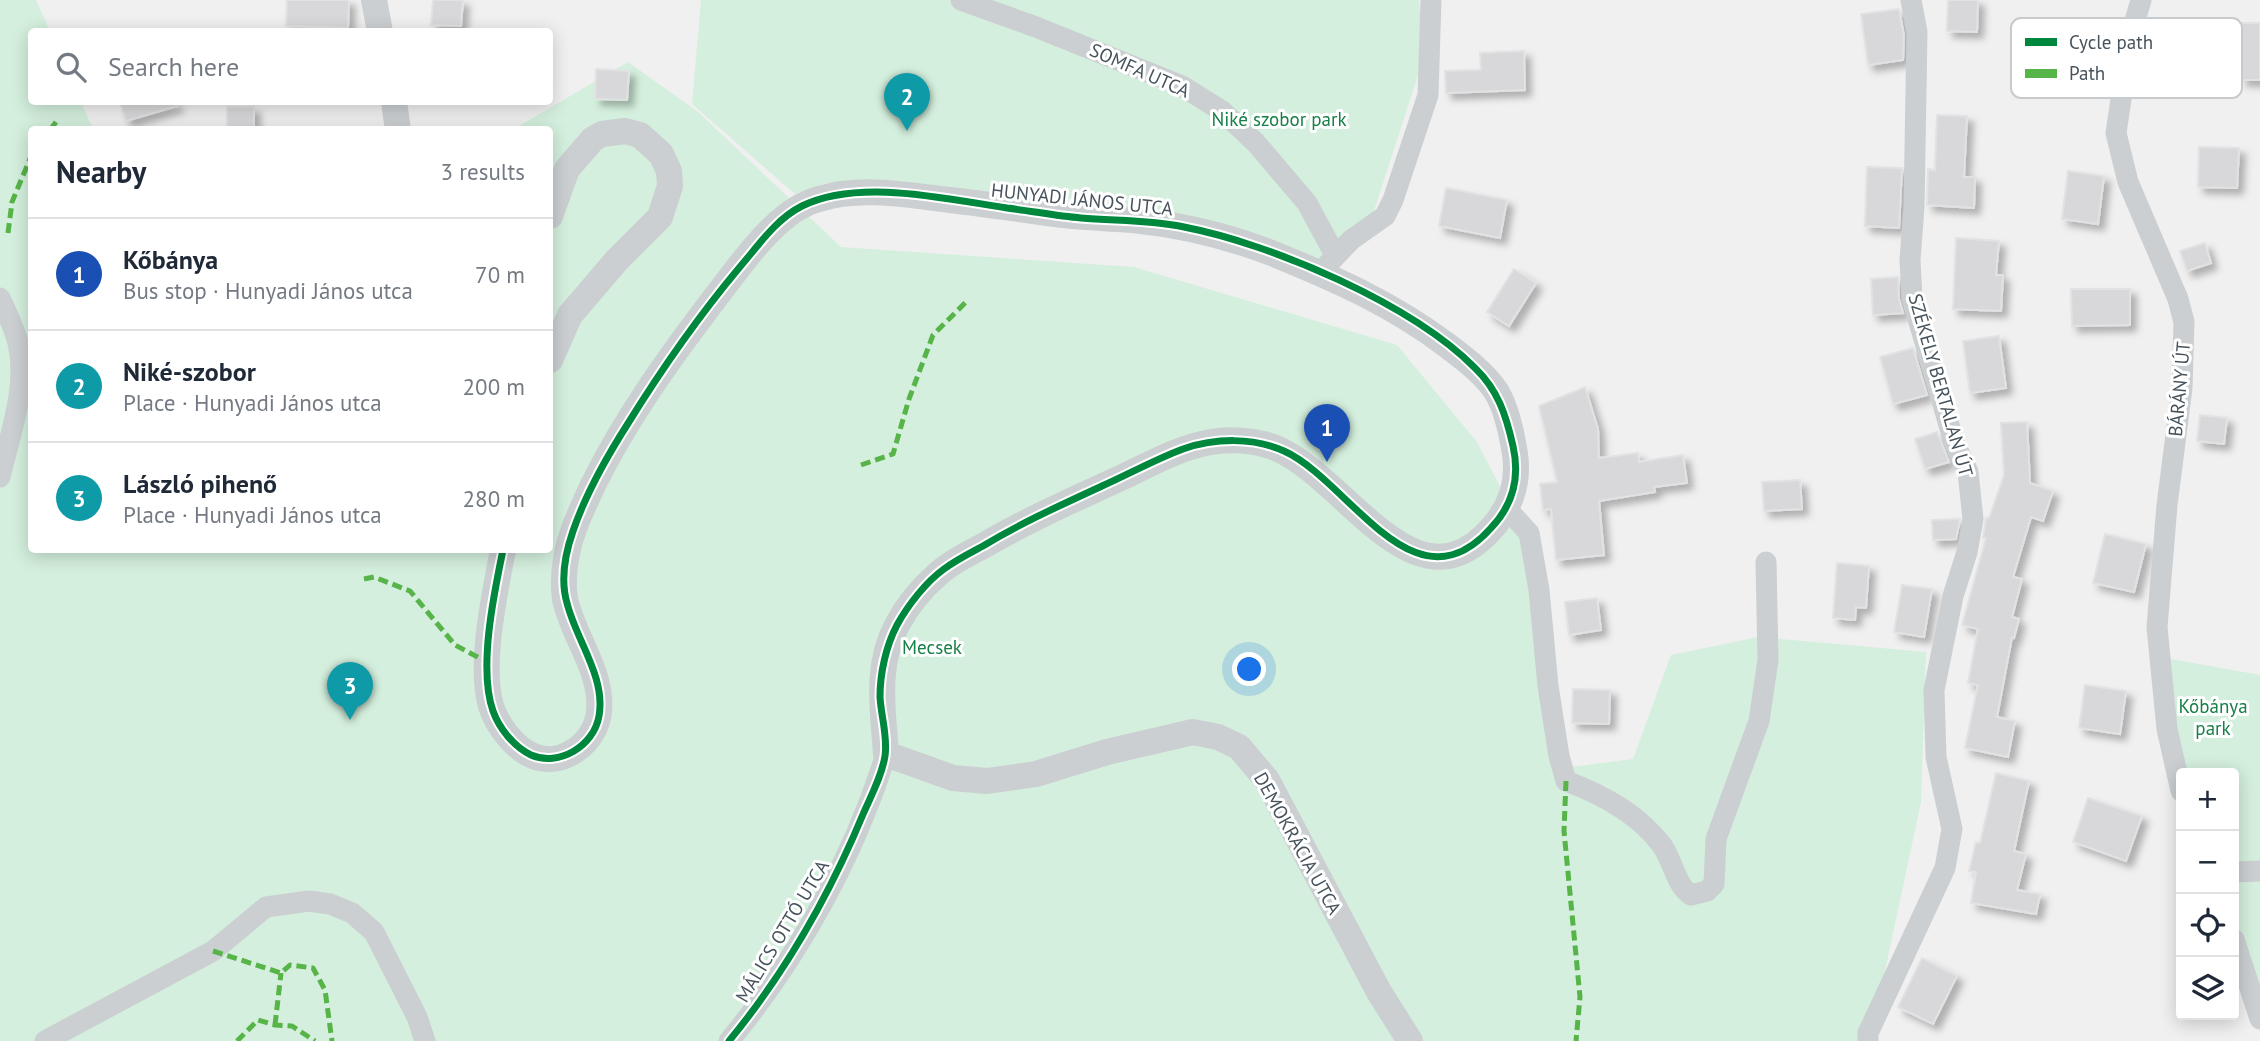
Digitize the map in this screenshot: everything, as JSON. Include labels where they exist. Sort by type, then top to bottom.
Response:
[{"type":"street","points":[[374,0],[379,28]]},
{"type":"street","name":"SOMFA UTCA","points":[[961,0],[1037,27],[1170,81],[1222,111],[1256,143],[1307,204],[1328,264]]},
{"type":"street","points":[[1328,264],[1352,240],[1385,216],[1393,200],[1428,95],[1431,0]]},
{"type":"street","name":"SZÉKELY BERTALAN ÚT","points":[[1868,1041],[1868,1033],[1945,868],[1952,829],[1936,757],[1934,690],[1953,596],[1967,552],[1973,519],[1968,472],[1954,443],[1912,298],[1910,260],[1914,207],[1917,32],[1911,0]]},
{"type":"street","name":"BÁRÁNY ÚT","points":[[2136,18],[2141,0]]},
{"type":"street","name":"BÁRÁNY ÚT","points":[[2121,98],[2116,133],[2128,182],[2178,299],[2184,322],[2182,388],[2167,505],[2157,627],[2167,729],[2176,769]]},
{"type":"street","points":[[394,105],[397,126]]},
{"type":"street","points":[[553,208],[567,169],[593,139],[602,134],[625,131],[640,135],[661,154],[669,172],[670,186],[660,217],[617,260],[570,315],[553,353]]},
{"type":"street","name":"HUNYADI JÁNOS UTCA","points":[[502,553],[496,582],[487,662],[491,705],[499,724],[511,740],[536,758],[555,758],[569,754],[593,735],[599,718],[599,699],[594,675],[565,599],[564,569],[577,519],[608,455],[652,383],[699,319],[787,214],[819,198],[857,193],[892,193],[1082,218],[1182,226],[1328,264],[1472,363],[1497,392],[1515,455],[1515,482],[1507,509],[1486,535],[1472,546],[1442,557],[1426,556],[1402,547],[1379,530],[1305,463],[1285,452],[1262,444],[1215,440],[1182,450],[1023,522],[943,569],[921,591],[897,624],[886,652],[880,698],[886,754]]},
{"type":"street","points":[[0,298],[18,345],[20,370],[19,395],[0,477]]},
{"type":"street","points":[[1507,509],[1529,533],[1539,590],[1548,686],[1559,756],[1566,781],[1589,789],[1636,820],[1661,844],[1675,868],[1683,890],[1691,895],[1707,891],[1714,884],[1716,838],[1759,721],[1768,660],[1766,562]]},
{"type":"street","name":"DEMOKRÁCIA UTCA","points":[[886,754],[953,778],[987,781],[1036,774],[1107,752],[1193,732],[1218,737],[1239,747],[1267,780],[1379,992],[1409,1041]]},
{"type":"street","name":"MÁLICS OTTÓ UTCA","points":[[729,1041],[760,1004],[826,896],[867,805],[886,754]]},
{"type":"street","points":[[2239,872],[2260,871]]},
{"type":"street","points":[[45,1041],[213,951],[265,907],[309,901],[330,904],[352,914],[374,932],[417,1017],[425,1041]]},
{"type":"street","points":[[2239,954],[2260,1019]]},
{"type":"green space","name":"Mecsek","points":[[0,0],[36,0],[49,28],[28,28],[28,105],[82,105],[92,126],[28,126],[28,553],[553,553],[553,126],[519,126],[628,62],[697,111],[841,247],[1134,267],[1397,345],[1477,442],[1530,545],[1563,768],[1633,759],[1671,655],[1758,637],[1926,652],[1921,802],[1870,1041],[0,1041]]},
{"type":"green space","name":"Niké szobor park","points":[[701,0],[1419,0],[1424,57],[1372,217],[1321,263],[1206,219],[1074,199],[826,183],[795,194],[692,104]]},
{"type":"green space","name":"Kőbánya park","points":[[2160,657],[2260,675],[2260,1019],[2239,954],[2239,768],[2180,768]]},
{"type":"building","points":[[287,0],[349,0],[348,28],[286,26]]},
{"type":"building","points":[[433,0],[463,0],[461,26],[431,25]]},
{"type":"building","points":[[1948,0],[1978,0],[1977,32],[1947,31]]},
{"type":"building","points":[[1899,9],[1904,36],[1903,60],[1868,65],[1861,14]]},
{"type":"building","points":[[2242,23],[2260,23],[2260,80],[2242,80]]},
{"type":"building","points":[[1524,51],[1525,90],[1446,93],[1445,71],[1481,70],[1480,53]]},
{"type":"building","points":[[596,69],[629,71],[627,100],[595,99]]},
{"type":"building","points":[[121,105],[177,105],[177,106],[126,121]]},
{"type":"building","points":[[227,107],[254,107],[254,126],[227,126]]},
{"type":"building","points":[[1937,115],[1967,116],[1964,177],[1975,177],[1974,208],[1927,205],[1928,169],[1935,170]]},
{"type":"building","points":[[2199,147],[2239,148],[2237,188],[2198,187]]},
{"type":"building","points":[[1867,167],[1902,168],[1899,228],[1865,226]]},
{"type":"building","points":[[2068,171],[2104,176],[2098,224],[2062,219]]},
{"type":"building","points":[[1446,188],[1507,200],[1500,238],[1439,226]]},
{"type":"building","points":[[1956,238],[1999,241],[1996,275],[2003,275],[2001,311],[1953,309]]},
{"type":"building","points":[[2205,243],[2211,263],[2187,271],[2180,251]]},
{"type":"building","points":[[1514,269],[1536,283],[1509,326],[1487,312]]},
{"type":"building","points":[[1898,277],[1903,313],[1873,315],[1871,279]]},
{"type":"building","points":[[2071,289],[2130,289],[2130,325],[2072,326]]},
{"type":"building","points":[[1999,336],[2006,388],[1970,393],[1963,341]]},
{"type":"building","points":[[1913,348],[1927,395],[1893,404],[1880,357]]},
{"type":"building","points":[[1585,387],[1598,429],[1599,458],[1638,453],[1639,462],[1683,455],[1687,483],[1654,487],[1655,492],[1599,501],[1604,555],[1556,560],[1551,509],[1543,510],[1540,484],[1557,482],[1539,406]]},
{"type":"building","points":[[2200,415],[2227,418],[2224,444],[2197,441]]},
{"type":"building","points":[[2027,422],[2030,483],[2053,491],[2043,521],[2031,517],[2013,577],[2022,579],[2012,617],[2019,619],[2014,638],[2012,637],[1997,717],[2015,721],[2008,757],[1965,748],[1978,685],[1968,683],[1978,629],[1962,625],[1986,538],[1983,538],[1986,518],[1989,518],[2004,475],[2001,423]]},
{"type":"building","points":[[1937,432],[1949,462],[1925,469],[1915,439]]},
{"type":"building","points":[[1800,480],[1802,509],[1764,511],[1762,482]]},
{"type":"building","points":[[1960,519],[1956,539],[1933,540],[1932,520]]},
{"type":"building","points":[[2105,534],[2146,544],[2134,592],[2093,583]]},
{"type":"building","points":[[1837,563],[1869,566],[1866,608],[1856,607],[1855,620],[1833,618]]},
{"type":"building","points":[[1902,585],[1932,589],[1924,637],[1894,632]]},
{"type":"building","points":[[1597,598],[1601,630],[1569,635],[1565,602]]},
{"type":"building","points":[[2085,685],[2126,691],[2120,734],[2079,728]]},
{"type":"building","points":[[1573,689],[1610,690],[1609,724],[1572,723]]},
{"type":"building","points":[[1996,773],[2029,781],[2014,851],[2026,854],[2017,890],[2040,894],[2036,914],[1971,903],[1976,872],[1969,871],[1976,842],[1980,843]]},
{"type":"building","points":[[2088,798],[2142,816],[2126,861],[2073,842]]},
{"type":"building","points":[[1922,958],[1957,976],[1933,1024],[1898,1007]]},
{"type":"marked path","points":[[53,126],[59,118]]},
{"type":"marked path","points":[[8,233],[12,202],[28,164]]},
{"type":"marked path","points":[[861,465],[893,454],[909,399],[933,335],[967,301]]},
{"type":"marked path","points":[[364,579],[374,577],[410,591],[455,645],[487,662]]},
{"type":"marked path","points":[[1566,781],[1564,831],[1580,997],[1576,1041]]},
{"type":"marked path","points":[[213,951],[281,973],[290,965],[313,968],[325,990],[332,1041]]},
{"type":"marked path","points":[[275,1025],[281,973]]},
{"type":"marked path","points":[[237,1041],[258,1020],[292,1026],[315,1041]]},
{"type":"cycle path","points":[[502,553],[487,653],[489,694],[493,711],[508,736],[525,752],[542,758],[564,756],[583,745],[596,727],[599,716],[598,687],[571,617],[564,576],[573,531],[597,476],[680,344],[768,234],[784,218],[802,206],[850,193],[903,193],[1072,217],[1171,225],[1258,247],[1339,280],[1415,321],[1448,344],[1475,368],[1490,385],[1500,404],[1515,457],[1513,490],[1499,519],[1463,551],[1435,557],[1409,550],[1383,533],[1308,466],[1284,451],[1260,443],[1221,441],[1195,445],[1153,462],[1027,522],[937,574],[906,610],[893,633],[887,651],[880,688],[885,756],[882,770],[851,843],[788,960],[729,1041]]},
{"type":"place","name":"Niké-szobor","points":[[907,131]]},
{"type":"place","name":"Kőbánya","points":[[1327,462]]},
{"type":"place","name":"László pihenő","points":[[350,720]]}]
